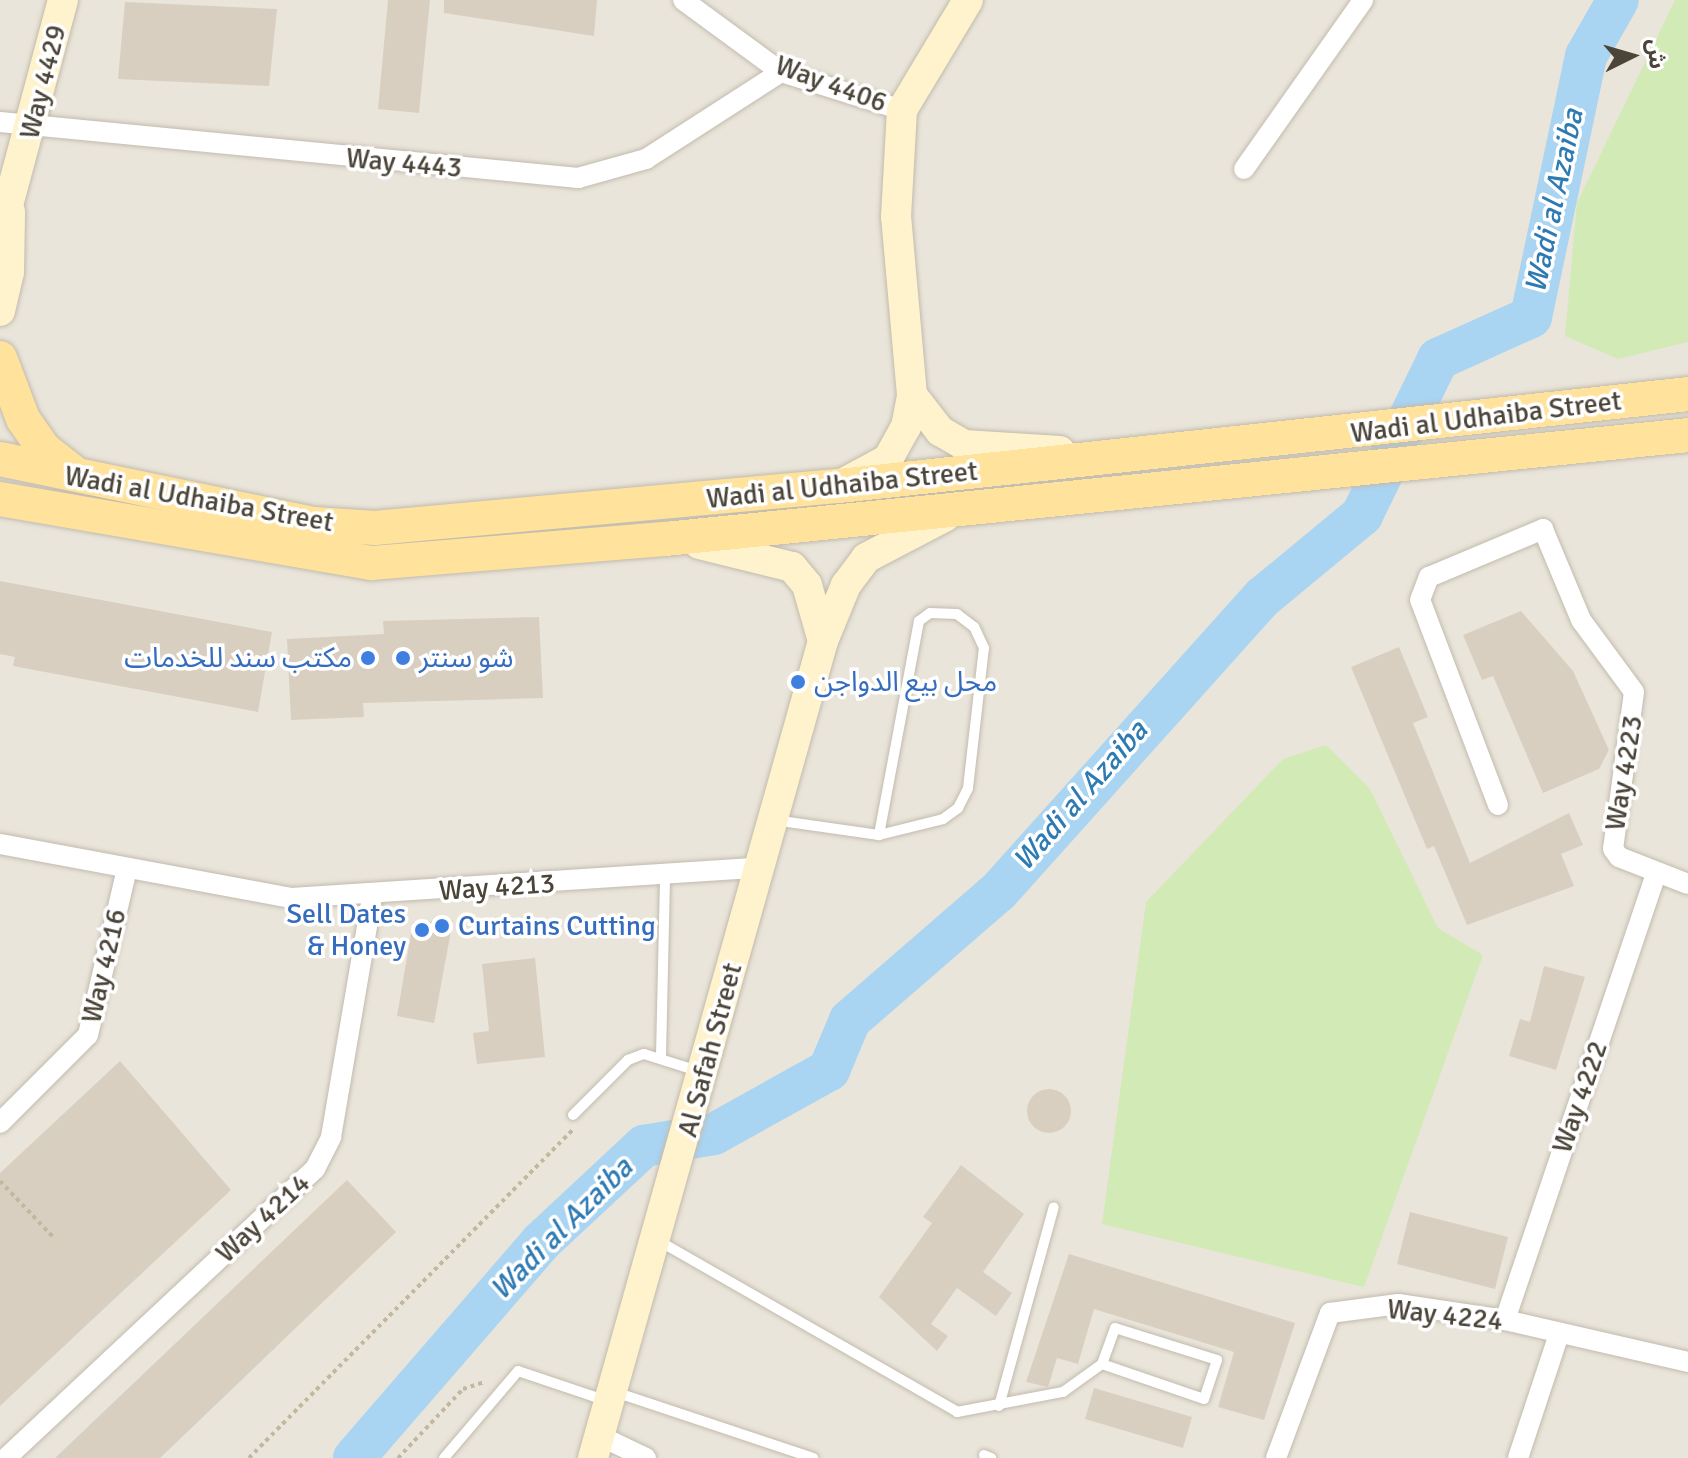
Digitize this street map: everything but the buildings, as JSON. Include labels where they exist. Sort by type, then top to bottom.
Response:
[{"type":"main road","points":[[0,358],[23,419],[45,450],[82,480]]},
{"type":"main road","name":"Wadi al Udhaiba Street","points":[[0,459],[82,480],[315,524],[375,528],[839,486],[1494,419],[1688,394]]},
{"type":"main road","name":"Wadi al Udhaiba Street","points":[[0,499],[372,563],[967,510],[1688,435]]},
{"type":"main road","points":[[1637,441],[1688,458]]},
{"type":"street","name":"Way 4429","points":[[0,311],[9,272],[5,222],[63,0]]},
{"type":"street","name":"Way 4406","points":[[683,0],[781,72],[902,110]]},
{"type":"street","points":[[839,486],[888,459],[906,427],[912,395],[896,217],[902,110],[968,0]]},
{"type":"street","points":[[1244,169],[1363,0]]},
{"type":"street","name":"Way 4443","points":[[0,122],[31,129],[578,178],[646,159],[781,72]]},
{"type":"street","points":[[912,395],[940,431],[964,445],[1134,454]]},
{"type":"street","name":"Al Safah Street","points":[[596,1447],[680,1164],[758,868],[823,641],[846,585],[866,558],[924,523],[967,510]]},
{"type":"street","name":"Way 4223","points":[[1498,805],[1420,600],[1429,577],[1543,529],[1581,620],[1634,692],[1613,844],[1619,857],[1688,884]]},
{"type":"street","points":[[665,539],[737,548],[792,567],[807,585],[823,641]]},
{"type":"street","name":"Way 4213","points":[[0,844],[290,898],[372,896],[758,868]]},
{"type":"street","name":"Way 4216","points":[[0,1123],[88,1035],[127,869]]},
{"type":"street","name":"Way 4222","points":[[1505,1320],[1656,873]]},
{"type":"street","name":"Way 4214","points":[[6,1458],[315,1169],[331,1137],[372,896]]},
{"type":"street","name":"Way 4224","points":[[1276,1458],[1330,1313],[1398,1304],[1505,1320],[1688,1362]]},
{"type":"street","points":[[1518,1458],[1559,1334]]},
{"type":"street","points":[[596,1447],[646,1458]]},
{"type":"lane","points":[[772,820],[879,835],[943,819],[968,788],[984,648],[974,627],[957,614],[930,613],[919,621],[879,835]]},
{"type":"lane","points":[[661,1056],[665,875]]},
{"type":"lane","points":[[573,1115],[628,1060],[661,1056],[701,1085]]},
{"type":"lane","points":[[999,1406],[1054,1207]]},
{"type":"lane","points":[[658,1241],[957,1412],[1063,1392],[1102,1364],[1115,1328],[1217,1360],[1204,1399],[1102,1364]]},
{"type":"lane","points":[[444,1458],[518,1371],[813,1458]]},
{"type":"path","points":[[249,1458],[572,1138],[573,1115]]},
{"type":"path","points":[[0,1181],[54,1238]]},
{"type":"path","points":[[398,1458],[463,1389],[518,1371]]},
{"type":"shaded area","points":[[0,0],[1688,0],[1688,1458],[0,1458]]},
{"type":"green space","points":[[1675,0],[1688,0],[1688,342],[1618,359],[1565,336],[1577,203]]},
{"type":"green space","points":[[1326,745],[1370,789],[1438,928],[1483,955],[1364,1287],[1102,1224],[1146,902],[1283,759]]},
{"type":"waterway","name":"Wadi al Azaiba","points":[[354,1458],[541,1242],[644,1146],[714,1134],[829,1070],[850,1020],[998,892],[1263,597],[1362,515],[1438,359],[1531,317],[1586,56],[1618,0]]},
{"type":"place","name":"مكتب سند للخدمات","points":[[368,658]]},
{"type":"place","name":"شو سنتر","points":[[403,658]]},
{"type":"place","name":"محل بيع الدواجن","points":[[798,682]]},
{"type":"place","name":"Curtains Cutting","points":[[442,926]]},
{"type":"place","name":"Sell Dates & Honey","points":[[422,930]]}]
